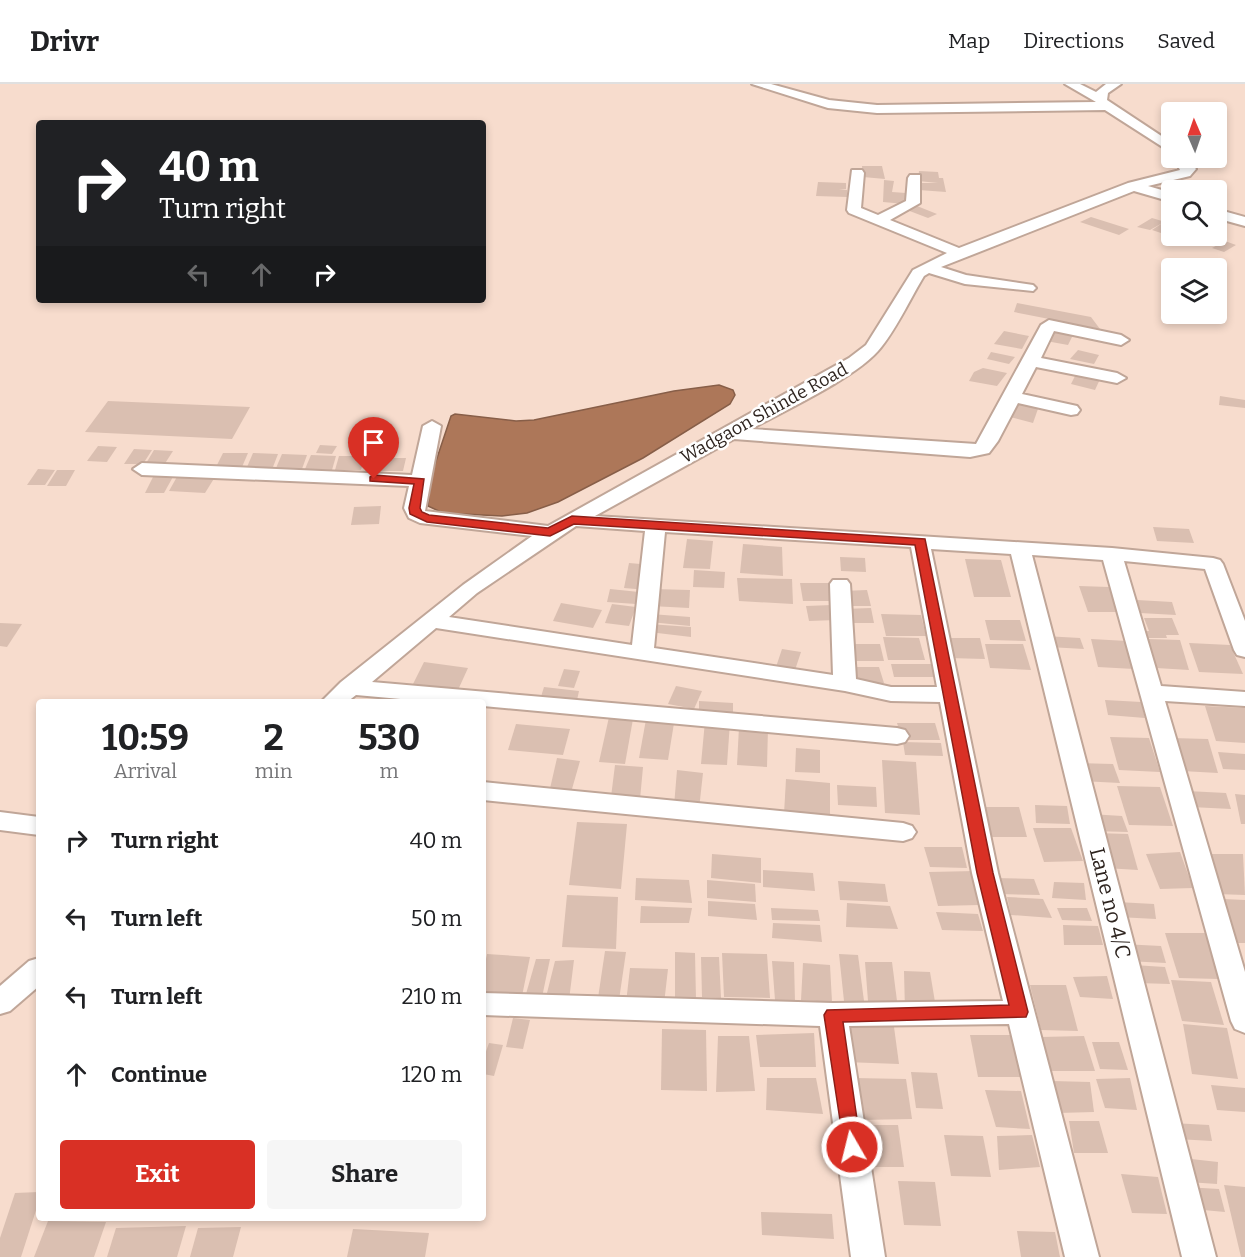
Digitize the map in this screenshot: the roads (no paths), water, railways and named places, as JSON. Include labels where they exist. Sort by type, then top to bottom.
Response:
[{"type":"street","points":[[758,84],[828,104],[877,109],[1102,102]]},
{"type":"street","points":[[1071,84],[1161,142]]},
{"type":"street","points":[[1102,102],[1102,90],[1115,84]]},
{"type":"street","name":"Wadgaon Shinde Road","points":[[341,694],[470,589],[550,532],[818,385],[855,362],[872,348],[918,273],[959,253],[1133,186],[1185,172],[1188,168]]},
{"type":"street","points":[[856,173],[854,210],[959,253]]},
{"type":"street","points":[[877,221],[913,203],[915,178]]},
{"type":"street","points":[[1133,186],[1161,195]]},
{"type":"street","points":[[1227,216],[1245,222]]},
{"type":"street","points":[[927,268],[965,279],[1028,288]]},
{"type":"street","points":[[731,433],[970,452],[982,449],[989,441],[1049,324],[1121,340]]},
{"type":"street","points":[[1031,361],[1117,378]]},
{"type":"street","points":[[1012,397],[1071,410]]},
{"type":"street","points":[[432,426],[414,508],[416,514],[427,519],[550,532]]},
{"type":"street","points":[[142,469],[420,481]]},
{"type":"street","points":[[572,520],[1112,554],[1213,564],[1245,650]]},
{"type":"street","points":[[642,653],[656,525]]},
{"type":"street","points":[[920,542],[985,873],[1082,1257]]},
{"type":"street","name":"Lane no 4/C","points":[[1020,548],[1199,1257]]},
{"type":"street","points":[[1112,554],[1245,1022]]},
{"type":"street","points":[[840,584],[845,684]]},
{"type":"street","points":[[430,621],[891,693],[950,695]]},
{"type":"street","points":[[1151,693],[1245,699]]},
{"type":"street","points":[[341,694],[407,699]]},
{"type":"street","points":[[486,705],[897,736]]},
{"type":"street","points":[[486,791],[903,832]]},
{"type":"street","points":[[0,820],[36,826]]},
{"type":"street","points":[[0,1003],[36,974]]},
{"type":"street","points":[[486,1004],[833,1015],[1020,1012]]},
{"type":"street","points":[[833,1015],[868,1257]]}]
